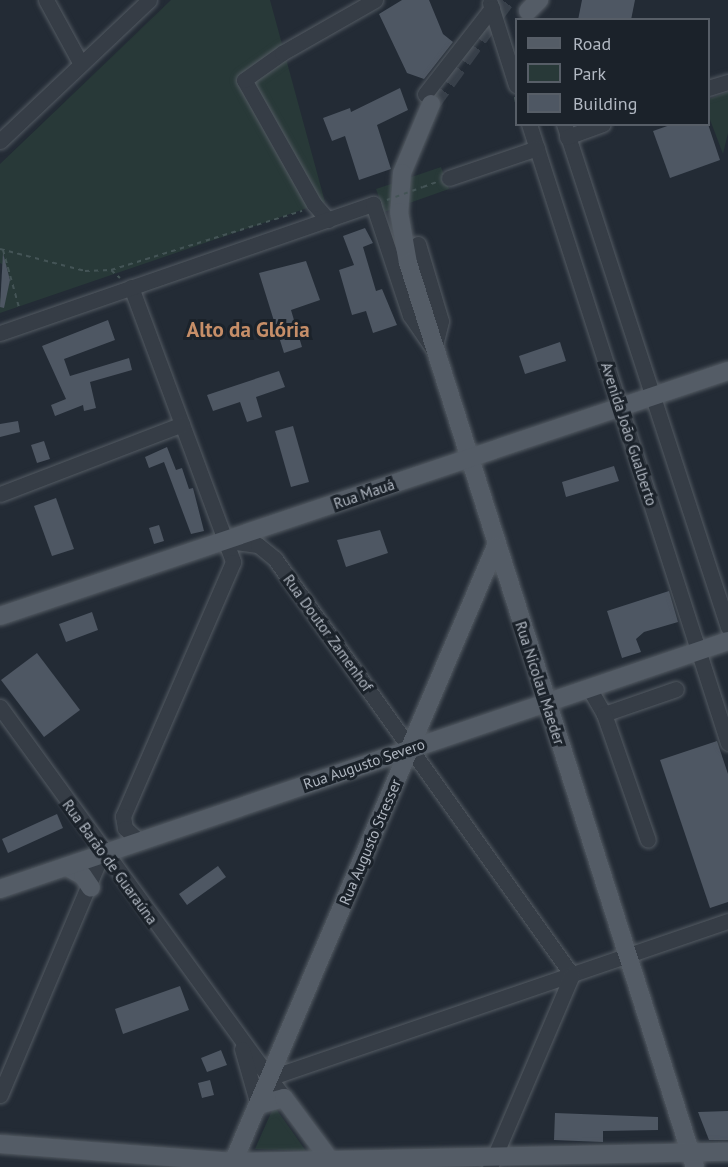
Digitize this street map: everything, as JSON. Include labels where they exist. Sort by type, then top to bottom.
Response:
[{"type":"main road","name":"Rua Nicolau Maeder","points":[[428,99],[386,200],[404,244],[434,350],[692,1160]]},
{"type":"main road","name":"Rua Mauá","points":[[0,616],[728,371]]},
{"type":"main road","name":"Rua Augusto Stresser","points":[[232,1164],[496,546]]},
{"type":"main road","name":"Rua Augusto Severo","points":[[0,889],[728,641]]},
{"type":"main road","points":[[66,867],[83,876],[91,888]]},
{"type":"main road","points":[[258,1105],[284,1098]]},
{"type":"main road","name":"Rua Barão de Guaraúna","points":[[284,1098],[333,1163]]},
{"type":"main road","points":[[296,1161],[311,1154],[317,1142]]},
{"type":"main road","points":[[0,1144],[232,1164],[296,1161],[333,1163],[692,1160],[728,1152]]},
{"type":"street","points":[[46,0],[81,64]]},
{"type":"street","points":[[0,141],[148,0]]},
{"type":"street","points":[[328,220],[316,207],[244,80],[282,52],[375,0]]},
{"type":"street","points":[[490,4],[515,82]]},
{"type":"street","points":[[428,99],[490,4]]},
{"type":"street","points":[[710,87],[728,81]]},
{"type":"street","name":"Avenida João Gualberto","points":[[530,126],[728,743]]},
{"type":"street","points":[[592,126],[566,131],[728,627]]},
{"type":"street","points":[[449,178],[537,148]]},
{"type":"street","points":[[0,333],[386,200],[410,315],[434,350]]},
{"type":"street","points":[[418,244],[441,321],[434,350]]},
{"type":"street","points":[[131,287],[182,424],[222,541],[232,555],[231,570],[123,816],[125,828],[139,841]]},
{"type":"street","points":[[0,494],[182,424]]},
{"type":"street","name":"Rua Doutor Zamenhof","points":[[222,541],[258,545],[275,559],[572,975]]},
{"type":"street","points":[[589,688],[604,714],[648,840]]},
{"type":"street","points":[[604,714],[676,689]]},
{"type":"street","name":"Rua Barão de Guaraúna","points":[[0,707],[102,854],[284,1098]]},
{"type":"street","points":[[0,1095],[91,888],[102,854]]},
{"type":"street","points":[[269,1078],[728,921]]},
{"type":"street","points":[[492,1162],[572,975]]},
{"type":"street","name":"Rua Barão de Guaraúna","points":[[223,1016],[247,1061],[258,1105]]},
{"type":"path","points":[[386,200],[423,187]]},
{"type":"path","points":[[2,249],[85,271],[111,270],[316,207]]},
{"type":"path","points":[[2,249],[25,324]]},
{"type":"green space","points":[[171,0],[270,0],[325,202],[0,313],[0,299],[10,280],[7,267],[0,263],[0,164]]},
{"type":"green space","points":[[728,92],[728,133],[723,154],[710,120],[710,99]]},
{"type":"green space","points":[[441,167],[449,189],[384,212],[376,189]]},
{"type":"green space","points":[[274,1106],[306,1151],[255,1149]]},
{"type":"building","points":[[402,0],[429,0],[443,34],[453,42],[424,79],[407,73],[379,14]]},
{"type":"building","points":[[582,0],[635,0],[631,18],[578,18]]},
{"type":"building","points":[[400,88],[408,110],[377,125],[391,169],[359,180],[345,136],[332,141],[323,118],[350,108],[351,112]]},
{"type":"building","points":[[667,126],[709,126],[720,160],[670,178],[653,131]]},
{"type":"building","points":[[365,228],[373,243],[363,247],[376,291],[382,289],[397,325],[373,333],[366,311],[352,315],[339,270],[354,265],[343,236]]},
{"type":"building","points":[[3,253],[10,280],[4,308],[0,307]]},
{"type":"building","points":[[306,261],[320,300],[291,310],[302,347],[284,353],[259,273]]},
{"type":"building","points":[[108,320],[115,340],[64,359],[70,376],[129,358],[132,370],[90,382],[96,408],[84,411],[83,405],[55,416],[51,405],[66,399],[42,346]]},
{"type":"building","points":[[560,342],[566,361],[525,374],[519,356]]},
{"type":"building","points":[[279,371],[285,387],[256,397],[262,417],[247,422],[240,402],[213,411],[207,395]]},
{"type":"building","points":[[18,421],[20,432],[0,437],[0,424]]},
{"type":"building","points":[[293,426],[309,482],[291,487],[275,431]]},
{"type":"building","points":[[44,441],[50,459],[37,463],[31,445]]},
{"type":"building","points":[[167,447],[176,470],[182,468],[189,489],[193,488],[204,531],[191,534],[164,462],[149,468],[145,457]]},
{"type":"building","points":[[614,466],[619,481],[566,497],[562,482]]},
{"type":"building","points":[[56,498],[74,549],[52,556],[34,506]]},
{"type":"building","points":[[159,525],[164,541],[154,544],[149,528]]},
{"type":"building","points":[[380,530],[388,553],[346,567],[337,540]]},
{"type":"building","points":[[669,591],[678,622],[644,632],[636,639],[641,652],[622,658],[607,611]]},
{"type":"building","points":[[92,612],[98,630],[66,642],[59,624]]},
{"type":"building","points":[[37,653],[80,710],[44,737],[1,680]]},
{"type":"building","points":[[717,741],[728,774],[728,902],[710,908],[660,760]]},
{"type":"building","points":[[57,814],[63,828],[8,853],[2,839]]},
{"type":"building","points":[[218,866],[226,877],[187,905],[179,894]]},
{"type":"building","points":[[180,986],[189,1010],[123,1034],[115,1009]]},
{"type":"building","points":[[221,1050],[227,1065],[207,1072],[201,1058]]},
{"type":"building","points":[[210,1080],[214,1095],[202,1098],[198,1083]]},
{"type":"building","points":[[728,1111],[728,1140],[709,1140],[698,1112]]},
{"type":"building","points":[[555,1113],[658,1117],[658,1130],[603,1131],[603,1142],[554,1140]]},
{"type":"tunnel","points":[[431,104],[506,0]]},
{"type":"district","name":"Alto da Glória","points":[[248,330]]}]
